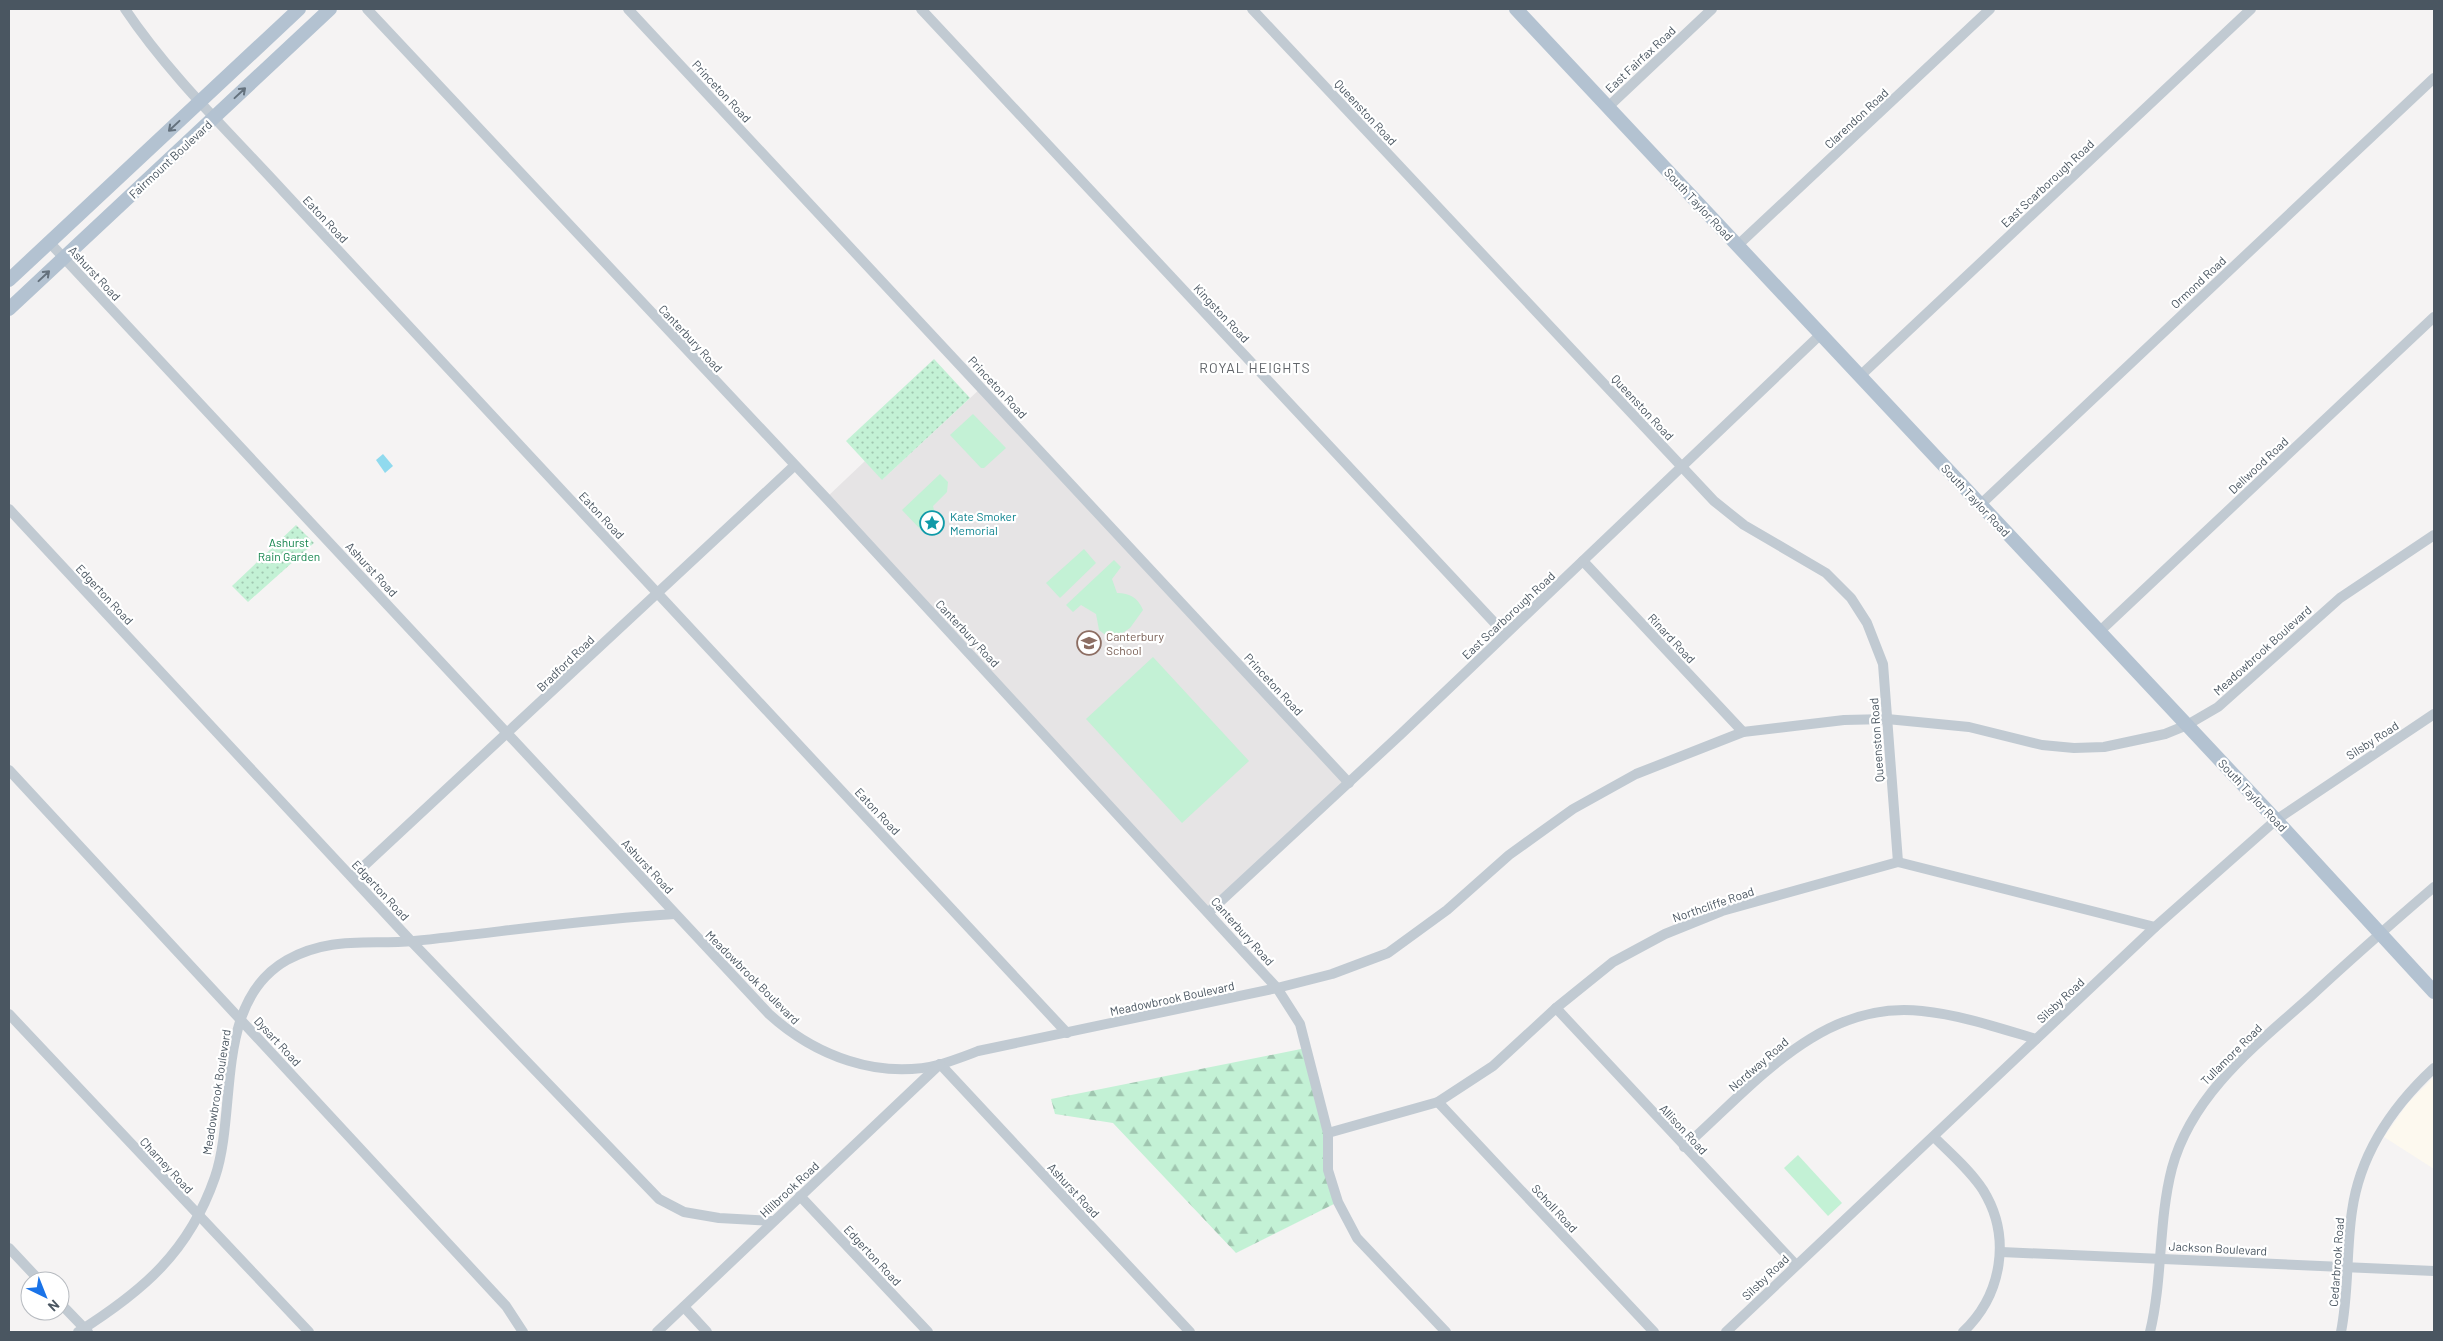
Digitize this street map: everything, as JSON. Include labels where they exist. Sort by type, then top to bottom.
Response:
[{"type":"main road","name":"Fairmount Boulevard","points":[[9,280],[299,9]]},
{"type":"main road","name":"Fairmount Boulevard","points":[[9,309],[330,9]]},
{"type":"main road","name":"South Taylor Road","points":[[1516,9],[2276,820],[2434,992]]},
{"type":"street","name":"Eaton Road","points":[[125,9],[140,31],[200,101],[1067,1033]]},
{"type":"street","name":"Canterbury Road","points":[[368,9],[1209,912],[1277,988],[1300,1024],[1328,1133],[1328,1170],[1338,1202],[1358,1238],[1446,1332]]},
{"type":"street","name":"Princeton Road","points":[[628,9],[1349,783]]},
{"type":"street","name":"Kingston Road","points":[[920,9],[1505,634]]},
{"type":"street","name":"Queenston Road","points":[[1252,9],[1714,501],[1744,525],[1826,574],[1851,598],[1867,623],[1883,664],[1898,862]]},
{"type":"street","name":"East Fairfax Road","points":[[1608,107],[1712,9]]},
{"type":"street","name":"Clarendon Road","points":[[1738,245],[1990,9]]},
{"type":"street","name":"East Scarborough Road","points":[[1860,376],[2251,9]]},
{"type":"street","name":"Ormond Road","points":[[1980,504],[2434,78]]},
{"type":"street","name":"Ashurst Road","points":[[50,242],[509,733],[675,914]]},
{"type":"street","name":"Dellwood Road","points":[[2099,632],[2434,317]]},
{"type":"street","name":"East Scarborough Road","points":[[1209,912],[1349,783],[1821,334]]},
{"type":"street","name":"Bradford Road","points":[[352,878],[794,466]]},
{"type":"street","name":"Edgerton Road","points":[[9,509],[411,941],[659,1199],[684,1212],[719,1218],[772,1221]]},
{"type":"street","name":"Meadowbrook Boulevard","points":[[83,1331],[141,1288],[162,1269],[187,1235],[215,1177],[221,1151],[234,1044],[247,1004],[263,978],[274,968],[303,953],[339,942],[411,941],[610,918],[675,914],[769,1014],[800,1039],[835,1057],[860,1065],[894,1069],[940,1064],[978,1051],[1277,988],[1332,974],[1388,953],[1447,910],[1509,855],[1573,809],[1636,774],[1743,732],[1844,720],[1887,719],[1970,727],[2042,745],[2074,748],[2104,748],[2165,734],[2187,725],[2236,693],[2347,593],[2434,535]]},
{"type":"street","name":"Rinard Road","points":[[1583,561],[1743,732]]},
{"type":"street","name":"Silsby Road","points":[[1726,1332],[2155,927],[2276,820],[2434,714]]},
{"type":"street","name":"Dysart Road","points":[[9,770],[506,1306],[523,1332]]},
{"type":"street","name":"Northcliffe Road","points":[[1328,1133],[1438,1102],[1493,1066],[1556,1008],[1613,962],[1665,934],[1722,911],[1898,862],[2155,927]]},
{"type":"street","name":"Tullamore Road","points":[[2150,1332],[2155,1310],[2162,1215],[2173,1166],[2187,1130],[2207,1097],[2239,1060],[2380,932],[2434,886]]},
{"type":"street","name":"Allison Road","points":[[1556,1008],[1684,1148],[1796,1265]]},
{"type":"street","name":"Nordway Road","points":[[1684,1148],[1791,1049],[1828,1028],[1858,1016],[1884,1011],[1920,1010],[1958,1017],[2036,1039]]},
{"type":"street","name":"Charney Road","points":[[9,1014],[308,1332]]},
{"type":"street","name":"Ashurst Road","points":[[940,1064],[1190,1332]]},
{"type":"street","name":"Hillbrook Road","points":[[657,1332],[772,1221],[940,1064]]},
{"type":"street","name":"Cedarbrook Road","points":[[2341,1332],[2346,1308],[2352,1209],[2365,1165],[2378,1136],[2394,1111],[2434,1068]]},
{"type":"street","name":"Scholl Road","points":[[1438,1102],[1654,1332]]},
{"type":"street","points":[[1934,1136],[1983,1190],[1996,1221],[2001,1252],[1999,1267],[1987,1300],[1975,1320],[1963,1332]]},
{"type":"street","name":"Edgerton Road","points":[[800,1196],[928,1332]]},
{"type":"street","points":[[9,1248],[31,1271]]},
{"type":"street","name":"Jackson Boulevard","points":[[2001,1252],[2434,1271]]},
{"type":"street","points":[[684,1307],[707,1332]]},
{"type":"street","points":[[70,1315],[83,1331]]},
{"type":"shaded area","name":"Canterbury School","points":[[982,387],[1349,783],[1209,912],[826,498],[865,461],[883,479]]},
{"type":"shaded area","points":[[2434,1077],[2434,1169],[2384,1137],[2408,1103]]},
{"type":"green space","points":[[934,359],[970,398],[882,480],[846,441]]},
{"type":"green space","points":[[973,414],[1006,448],[984,468],[981,468],[950,435]]},
{"type":"green space","points":[[940,474],[948,482],[947,492],[933,506],[936,519],[922,531],[902,510]]},
{"type":"green space","name":"Ashurst Rain Garden","points":[[296,525],[314,543],[248,602],[232,586]]},
{"type":"green space","points":[[1084,549],[1096,563],[1060,598],[1046,583]]},
{"type":"green space","points":[[1114,560],[1121,567],[1112,579],[1117,593],[1133,597],[1139,602],[1143,610],[1130,628],[1112,640],[1099,630],[1096,614],[1081,605],[1073,612],[1066,605]]},
{"type":"green space","points":[[1153,657],[1249,761],[1182,823],[1086,719]]},
{"type":"green space","points":[[1306,1048],[1338,1202],[1236,1253],[1113,1123],[1055,1114],[1051,1099]]},
{"type":"green space","points":[[1798,1155],[1842,1203],[1828,1216],[1784,1168]]},
{"type":"water","points":[[383,454],[393,466],[385,473],[376,460]]},
{"type":"place","name":"Kate Smoker Memorial","points":[[932,523]]},
{"type":"place","name":"Canterbury School","points":[[1089,643]]},
{"type":"district","name":"ROYAL HEIGHTS","points":[[1255,367]]}]
